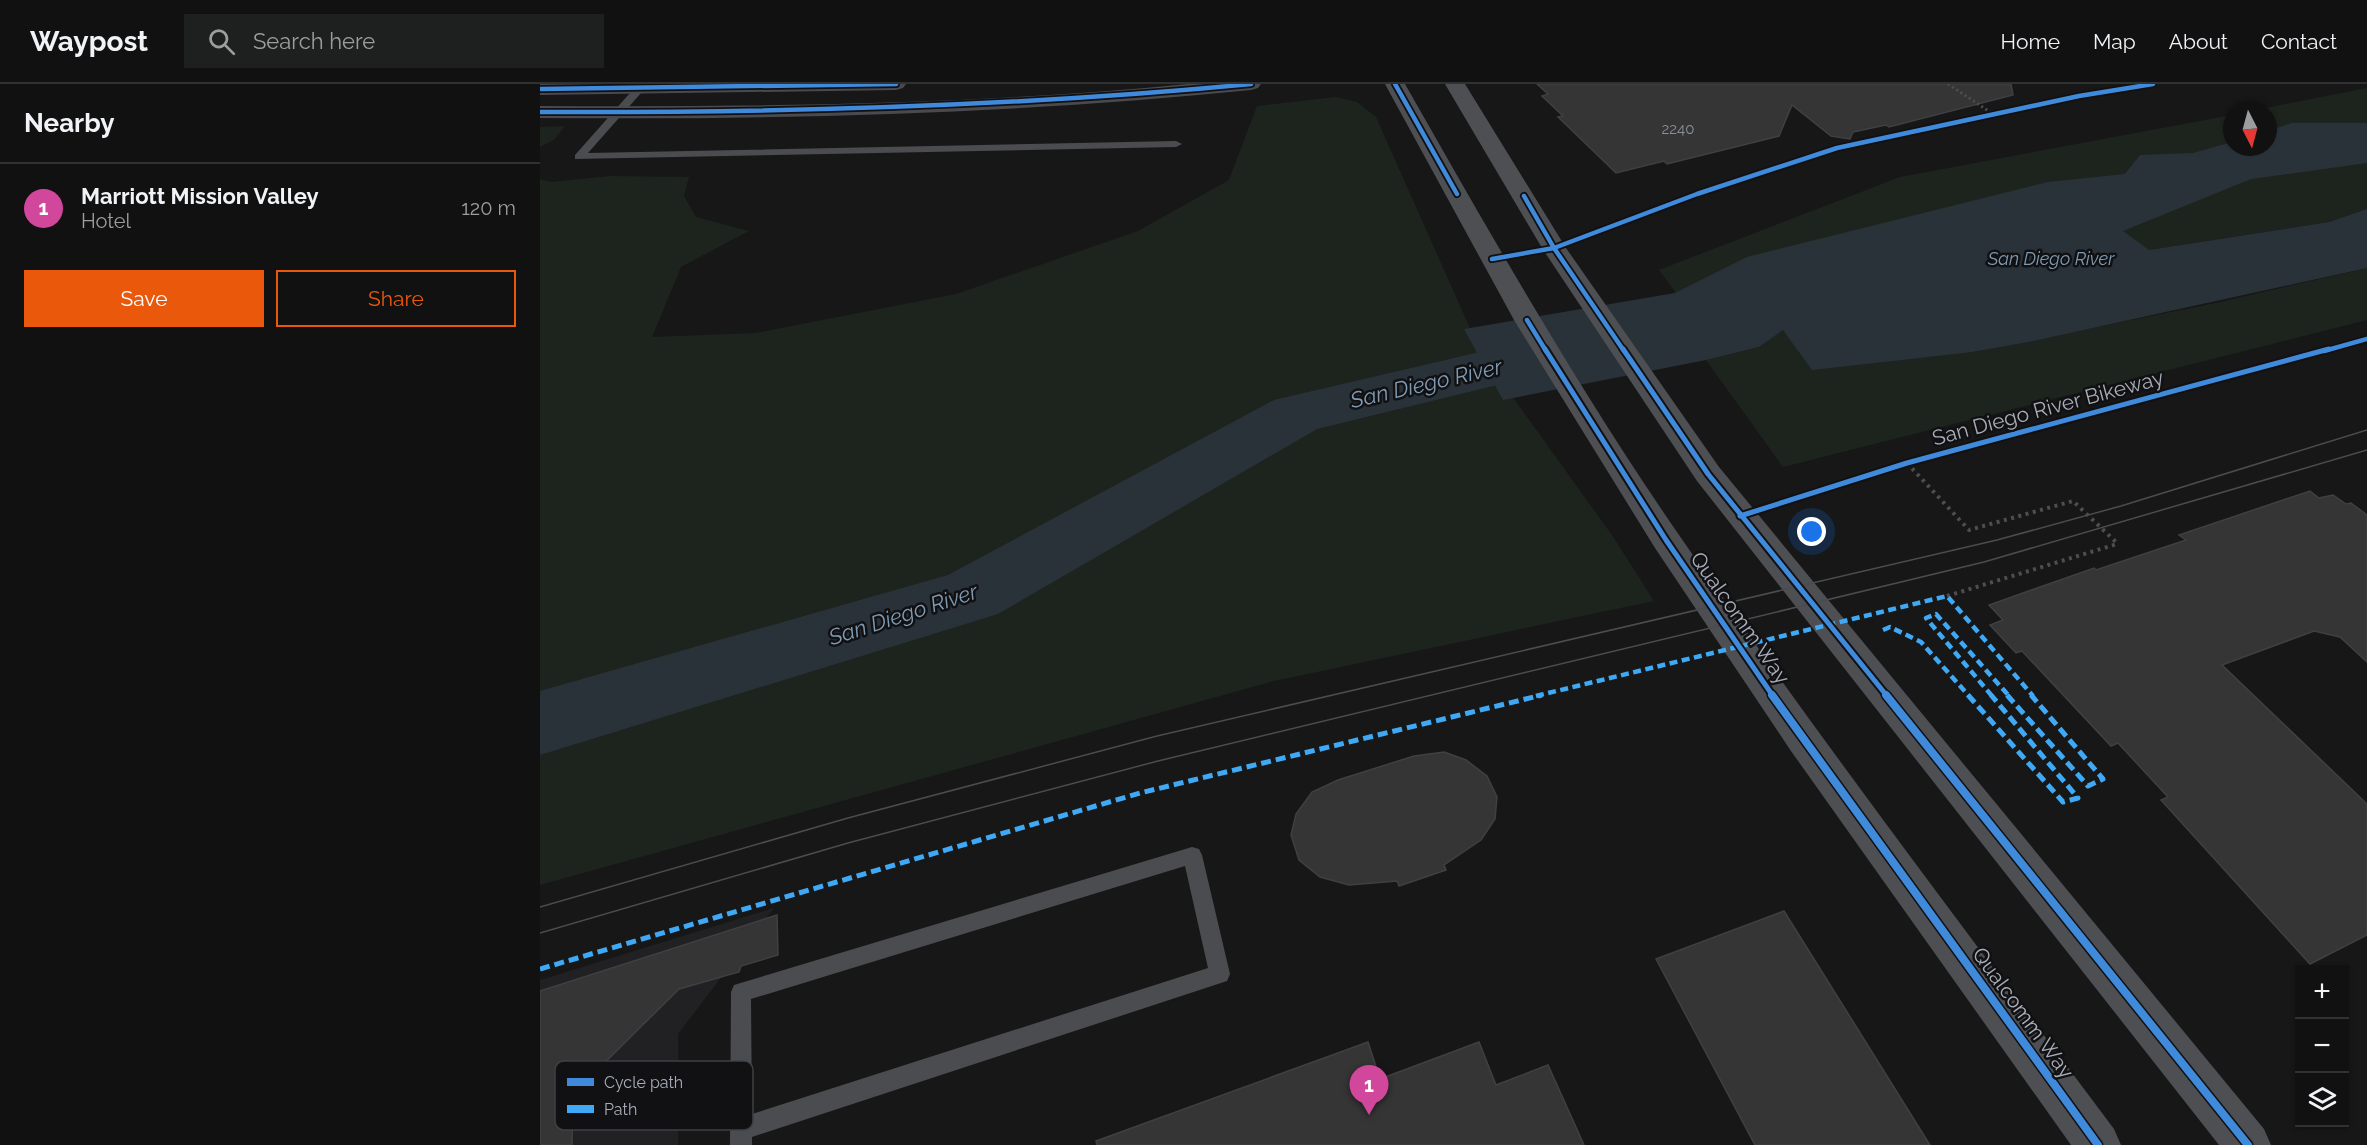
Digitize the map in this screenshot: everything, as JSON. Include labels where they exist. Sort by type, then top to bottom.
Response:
[{"type":"main road","points":[[540,89],[896,84]]},
{"type":"main road","points":[[540,112],[618,113],[922,108],[1122,96],[1251,84]]},
{"type":"main road","name":"Qualcomm Way","points":[[1395,84],[1527,320],[1571,386],[1666,540],[1804,741],[2098,1145]]},
{"type":"main road","points":[[1455,84],[1594,308],[1740,516],[2248,1145]]},
{"type":"lane","points":[[642,86],[579,156],[1176,144]]},
{"type":"lane","points":[[741,1061],[741,992],[1192,855],[1220,974],[741,1137]]},
{"type":"path","points":[[1948,84],[1994,114]]},
{"type":"path","points":[[1982,117],[2004,112]]},
{"type":"path","points":[[1907,463],[1969,530],[2073,501],[2118,544],[1947,596]]},
{"type":"shaded area","points":[[2367,88],[2367,209],[2329,222],[2149,250],[1676,293],[1659,270],[1900,177],[2223,117],[2223,156],[2277,156],[2277,106]]},
{"type":"shaded area","points":[[1336,97],[1357,102],[1376,117],[1481,353],[1614,538],[1654,601],[1274,681],[540,885],[540,179],[551,182],[610,176],[689,177],[684,196],[696,217],[749,231],[681,267],[652,337],[756,333],[956,294],[1138,231],[1229,180],[1257,106]]},
{"type":"shaded area","points":[[565,126],[554,140],[540,147],[540,127]]},
{"type":"shaded area","points":[[2367,268],[2367,320],[1783,467],[1706,360],[1759,347],[1783,330],[1972,352],[2216,303]]},
{"type":"shaded area","points":[[774,908],[678,1034],[678,1061],[555,1061],[555,1130],[678,1130],[678,1145],[540,1145],[540,980]]},
{"type":"water","name":"San Diego River","points":[[2292,123],[2367,123],[2367,163],[2251,179],[2123,231],[2149,250],[2329,222],[2367,209],[2367,268],[2028,342],[1972,352],[1812,370],[1783,330],[1759,347],[1706,360],[1503,400],[1464,329],[1675,293],[1747,257],[2048,182],[2125,174],[2140,155],[2193,153],[2223,145],[2223,156],[2277,156],[2277,128]]},
{"type":"building","points":[[1537,84],[2011,84],[2013,95],[1889,127],[1886,125],[1853,132],[1850,139],[1831,136],[1792,105],[1779,136],[1667,164],[1664,161],[1616,173],[1558,117],[1563,116],[1542,96],[1548,94]]},
{"type":"building","points":[[2310,491],[2319,498],[2333,495],[2346,504],[2351,503],[2367,515],[2367,662],[2340,637],[2314,631],[2222,665],[2367,804],[2367,935],[2310,964],[2161,800],[2168,797],[2118,743],[2111,746],[2022,651],[2016,653],[1990,625],[2003,620],[1989,605],[2094,568],[2096,570],[2186,540],[2179,535]]},
{"type":"building","points":[[1444,752],[1466,760],[1487,776],[1497,797],[1495,819],[1481,840],[1444,865],[1446,870],[1399,886],[1397,881],[1349,885],[1320,877],[1299,860],[1291,835],[1296,814],[1312,792],[1338,780],[1414,756]]},
{"type":"building","points":[[1784,911],[1930,1145],[1755,1145],[1656,959]]},
{"type":"building","points":[[777,915],[778,955],[741,966],[739,972],[679,989],[606,1061],[555,1061],[555,1130],[572,1130],[572,1145],[540,1145],[540,991]]},
{"type":"building","points":[[1368,1042],[1380,1079],[1479,1042],[1496,1085],[1548,1065],[1584,1145],[1097,1145],[1096,1141]]},
{"type":"waterway","name":"San Diego River","points":[[540,723],[972,595],[1296,414],[1583,346]]},
{"type":"tram line","points":[[540,907],[848,818],[1157,736],[1997,540],[2121,506],[2367,430]]},
{"type":"tram line","points":[[540,933],[848,843],[1158,761],[1984,562],[2367,450]]},
{"type":"marked path","points":[[540,969],[1140,793],[1947,596],[2103,779],[2088,786],[1936,614],[1926,618],[2078,798],[2063,802],[1921,642],[1890,627],[1883,630]]},
{"type":"cycle path","points":[[540,89],[896,84]]},
{"type":"cycle path","points":[[540,112],[896,109],[1074,100],[1251,84]]},
{"type":"cycle path","points":[[1395,84],[1457,194]]},
{"type":"cycle path","points":[[1492,259],[1554,248],[1697,194],[1837,148],[2079,96],[2153,84]]},
{"type":"cycle path","points":[[1524,196],[1554,248],[1708,474],[2248,1145]]},
{"type":"cycle path","points":[[1527,320],[1666,540],[1804,741],[2098,1145]]},
{"type":"cycle path","name":"San Diego River Bikeway","points":[[1740,516],[1907,463],[2367,339]]},
{"type":"place","name":"Marriott Mission Valley","points":[[1369,1115]]}]
